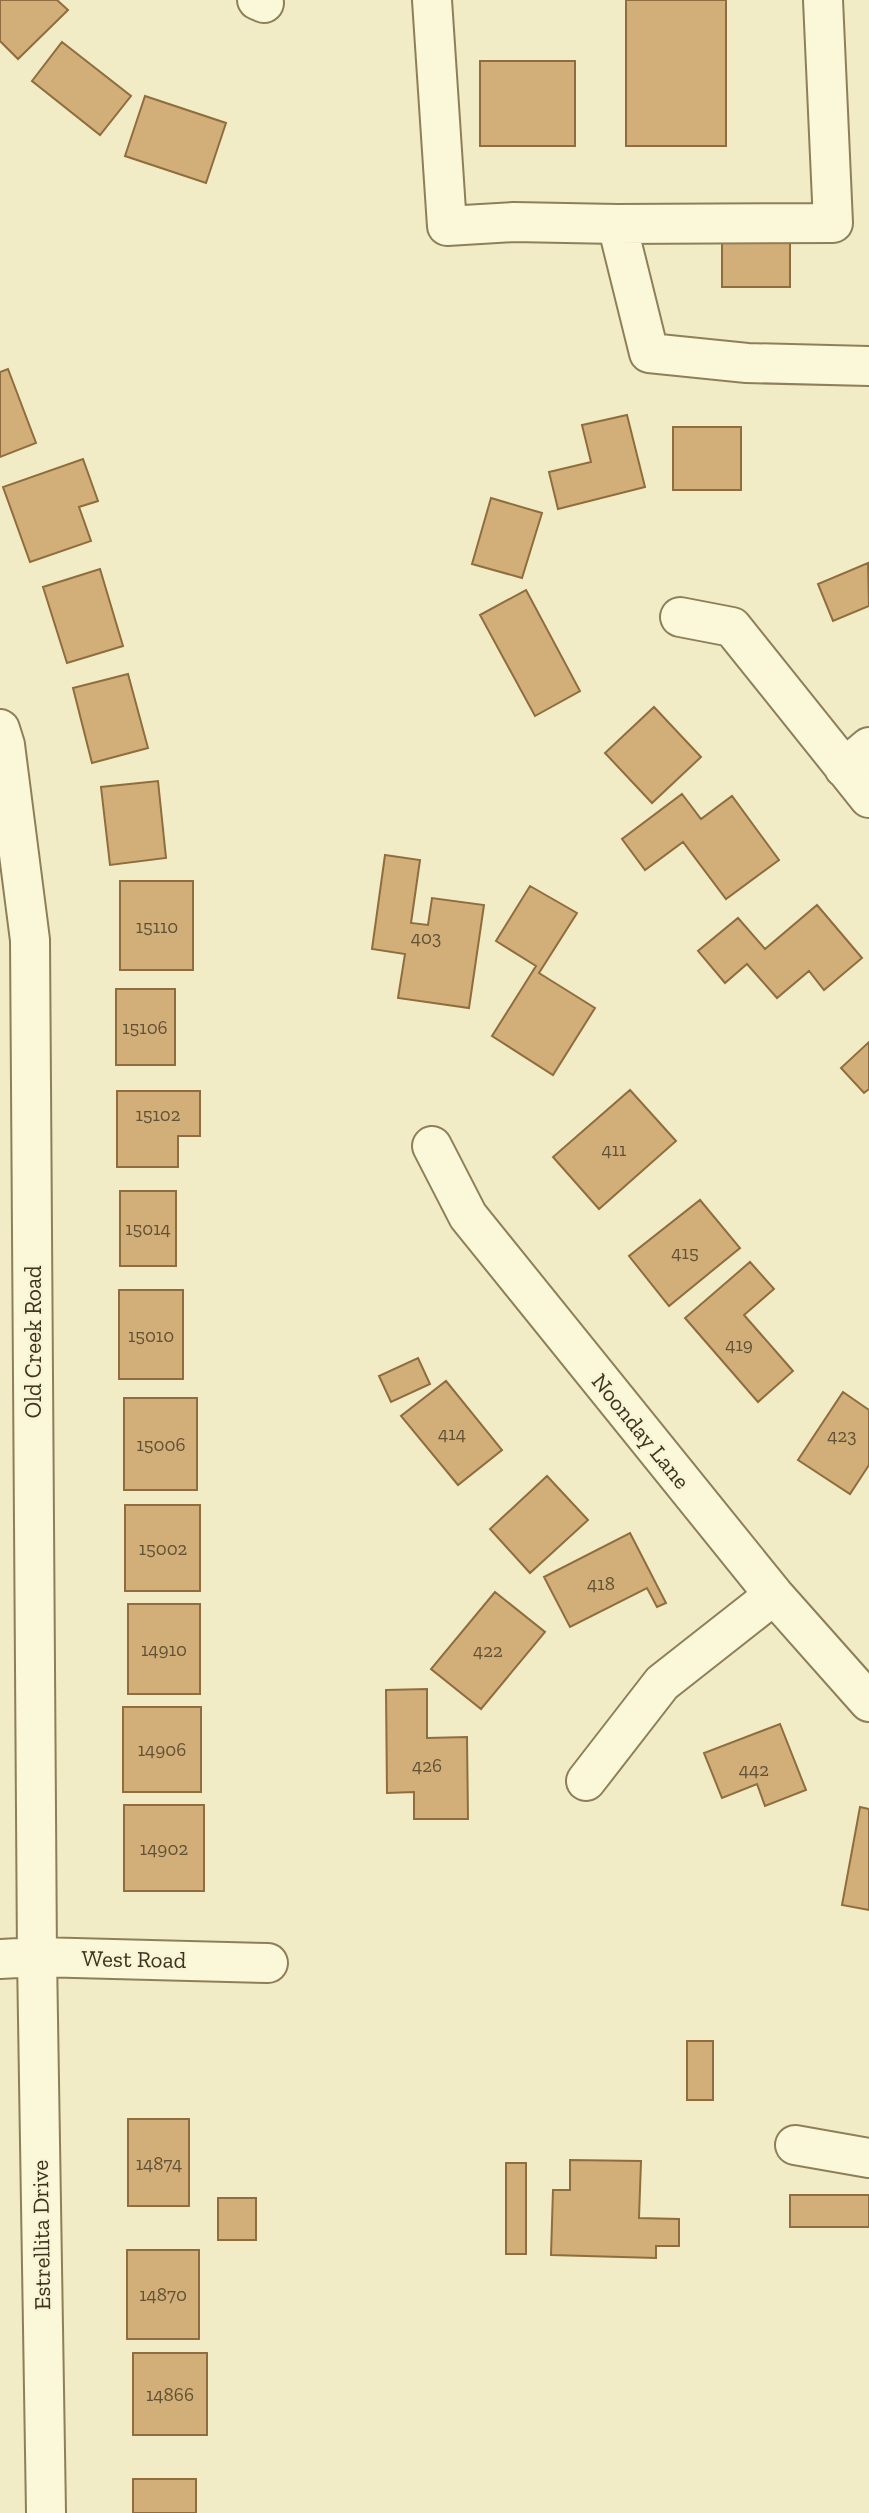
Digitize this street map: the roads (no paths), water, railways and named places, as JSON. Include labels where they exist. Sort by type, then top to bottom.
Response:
[{"type":"street","points":[[432,0],[447,226],[514,222],[833,223],[823,0]]},
{"type":"street","points":[[617,224],[649,353],[747,363],[869,366]]},
{"type":"street","points":[[680,617],[732,627],[856,757],[869,798]]},
{"type":"street","name":"Old Creek Road","points":[[0,729],[5,745],[30,940],[18,1958]]},
{"type":"street","name":"Noonday Lane","points":[[432,1146],[468,1216],[774,1595],[869,1702]]},
{"type":"street","points":[[586,1781],[662,1683],[774,1595]]},
{"type":"street","name":"West Road","points":[[18,1958],[268,1963]]},
{"type":"street","name":"Estrellita Drive","points":[[18,1958],[46,2513]]},
{"type":"street","points":[[795,2145],[869,2158]]}]
